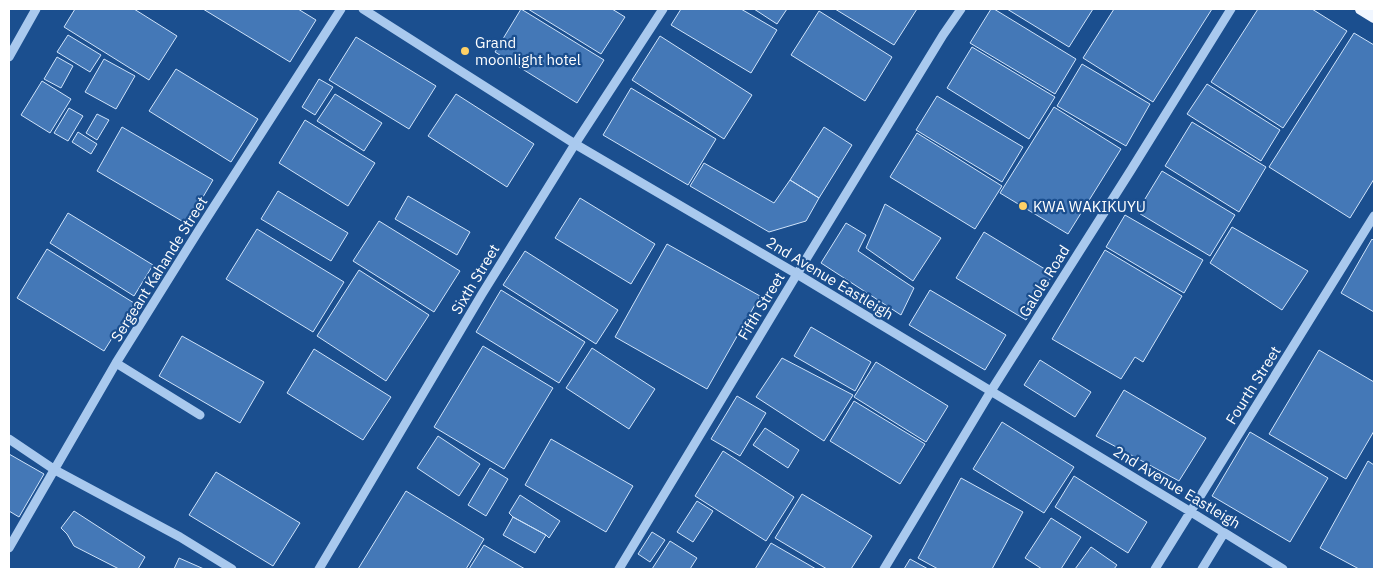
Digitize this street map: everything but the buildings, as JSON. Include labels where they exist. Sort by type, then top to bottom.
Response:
[{"type":"main road","points":[[1361,9],[1374,17]]},
{"type":"street","points":[[9,57],[36,9]]},
{"type":"street","name":"Sergeant Kahande Street","points":[[9,548],[116,364],[194,238],[341,9]]},
{"type":"street","name":"2nd Avenue Eastleigh","points":[[363,9],[574,144],[797,274],[1284,569]]},
{"type":"street","name":"Sixth Street","points":[[319,569],[482,294],[574,144],[663,9]]},
{"type":"street","name":"Fifth Street","points":[[619,569],[943,35],[962,9]]},
{"type":"street","name":"Galole Road","points":[[884,569],[991,391],[1231,9]]},
{"type":"street","name":"Fourth Street","points":[[1155,569],[1374,216]]},
{"type":"street","points":[[116,364],[200,415]]},
{"type":"street","points":[[9,439],[55,470],[180,538],[232,569]]},
{"type":"street","points":[[1202,569],[1224,532]]},
{"type":"place","name":"Grand moonlight hotel","points":[[465,51]]},
{"type":"place","name":"KWA WAKIKUYU","points":[[1023,206]]}]
